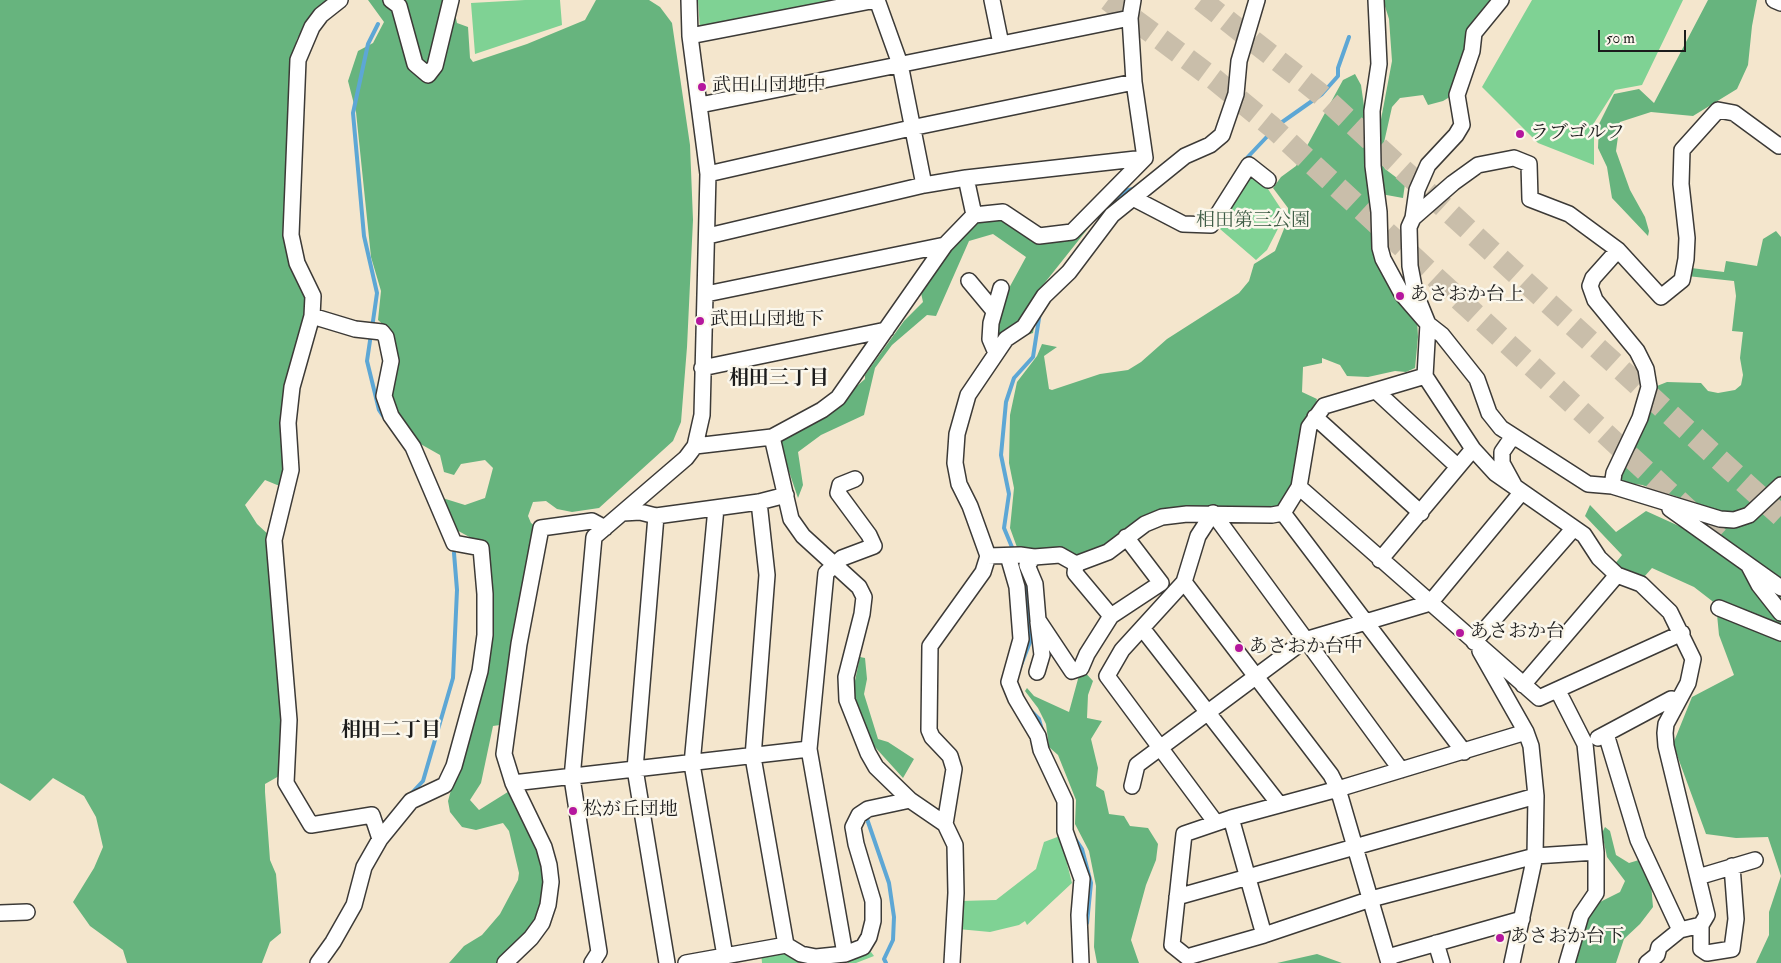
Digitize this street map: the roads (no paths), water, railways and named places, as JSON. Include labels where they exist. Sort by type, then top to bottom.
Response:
[{"type":"street","points":[[340,0],[321,15],[312,27],[298,60],[291,235],[297,263],[313,296],[312,316],[292,388],[288,423],[291,470],[274,540],[289,720],[286,783],[311,825],[372,815],[380,838]]},
{"type":"street","points":[[391,0],[399,6],[415,64],[428,75],[435,66],[451,0]]},
{"type":"street","points":[[598,959],[572,778],[594,537],[686,458],[695,446],[702,415],[702,368],[708,236],[708,174],[690,36],[689,0]]},
{"type":"street","points":[[690,36],[877,0],[900,64],[911,128],[924,185]]},
{"type":"street","points":[[992,0],[1001,44]]},
{"type":"street","points":[[1133,0],[1130,18],[1134,82],[1145,158]]},
{"type":"street","points":[[945,824],[954,768],[950,756],[932,737],[929,730],[930,646],[983,572],[988,556],[960,484],[955,463],[957,434],[968,395],[1006,339],[1024,327],[1044,296],[1069,272],[1112,215],[1185,156],[1210,145],[1222,135],[1234,102],[1239,61],[1257,0]]},
{"type":"street","points":[[1376,0],[1380,64],[1372,111],[1373,166],[1380,212],[1380,248],[1394,282],[1428,324],[1442,335],[1477,378],[1489,413],[1501,428],[1563,466],[1583,481],[1594,486],[1612,486],[1720,519],[1734,520],[1749,515],[1781,485]]},
{"type":"street","points":[[1413,218],[1417,190],[1428,165],[1456,135],[1462,125],[1457,95],[1472,51],[1474,33],[1501,0]]},
{"type":"street","points":[[1774,0],[1781,4]]},
{"type":"street","points":[[700,105],[1130,18]]},
{"type":"street","points":[[708,174],[911,128],[1134,82]]},
{"type":"street","points":[[1732,866],[1736,920],[1732,949],[1707,953],[1701,949],[1701,925],[1707,915],[1666,746],[1666,724],[1688,683],[1693,659],[1682,633],[1670,612],[1641,584],[1617,575],[1599,558],[1584,535],[1495,473],[1473,449],[1425,376],[1428,324],[1415,292],[1410,266],[1408,227],[1413,218],[1453,183],[1478,165],[1514,158],[1529,164],[1530,199],[1569,214],[1618,250],[1660,297],[1682,280],[1687,238],[1681,184],[1682,150],[1718,110],[1734,114],[1779,146],[1781,145]]},
{"type":"street","points":[[708,236],[924,185],[966,178],[1145,158]]},
{"type":"street","points":[[695,446],[772,437],[822,410],[838,398],[945,245],[974,215],[1003,212],[1039,236],[1072,232],[1145,158]]},
{"type":"street","points":[[1133,198],[1183,224],[1211,225],[1249,166],[1268,180]]},
{"type":"street","points":[[966,178],[974,215]]},
{"type":"street","points":[[706,294],[945,245]]},
{"type":"street","points":[[1612,486],[1614,473],[1640,418],[1649,387],[1646,369],[1638,351],[1595,300],[1590,286],[1594,278],[1618,250]]},
{"type":"street","points":[[969,281],[994,312]]},
{"type":"street","points":[[996,353],[990,339],[994,312],[1001,288]]},
{"type":"street","points":[[312,316],[356,329],[382,332],[386,337],[391,361],[384,396],[391,416],[413,446],[454,543],[480,548],[485,594],[485,635],[480,671],[454,766],[445,785],[411,801],[380,838],[364,867],[354,905],[333,942],[318,963]]},
{"type":"street","points":[[702,368],[886,330]]},
{"type":"street","points":[[1284,513],[1298,487],[1308,427],[1324,406],[1425,376]]},
{"type":"street","points":[[1376,391],[1458,466]]},
{"type":"street","points":[[1316,417],[1421,513]]},
{"type":"street","points":[[1512,436],[1502,452],[1502,463],[1518,489]]},
{"type":"street","points":[[772,437],[791,519],[803,536],[859,587],[864,597],[862,614],[846,677],[847,700],[868,753],[876,766],[910,800],[945,824],[955,845],[957,863],[952,963]]},
{"type":"street","points":[[1380,560],[1473,449]]},
{"type":"street","points":[[837,957],[809,749],[826,572],[842,558],[874,546],[838,493],[840,485],[855,479]]},
{"type":"street","points":[[1298,487],[1539,698],[1682,633]]},
{"type":"street","points":[[1132,786],[1137,765],[1305,640],[1430,603],[1518,489]]},
{"type":"street","points":[[623,513],[640,512],[656,516],[759,502],[786,495]]},
{"type":"street","points":[[1653,498],[1781,588]]},
{"type":"street","points":[[759,502],[767,575],[754,757],[786,945],[801,954],[816,958],[837,957],[863,947],[869,937],[874,921],[873,900],[856,844],[853,827],[859,815],[868,809],[910,800]]},
{"type":"street","points":[[716,508],[692,764],[725,956]]},
{"type":"street","points":[[1076,564],[1108,552],[1126,536],[1145,524],[1162,517],[1213,513],[1272,515],[1284,513]]},
{"type":"street","points":[[1213,513],[1198,536],[1184,582],[1122,650],[1107,676],[1216,823]]},
{"type":"street","points":[[1213,513],[1400,770]]},
{"type":"street","points":[[1284,513],[1464,752]]},
{"type":"street","points":[[656,516],[635,769],[667,963]]},
{"type":"street","points":[[505,963],[531,938],[542,923],[548,905],[550,882],[550,865],[544,847],[513,783],[504,754],[519,644],[541,528],[592,521],[605,528]]},
{"type":"street","points":[[1477,644],[1574,528]]},
{"type":"street","points":[[1038,620],[1072,670],[1081,668],[1087,654],[1111,616],[1161,583],[1126,536]]},
{"type":"street","points":[[988,556],[1034,557],[1060,555],[1076,564]]},
{"type":"street","points":[[1008,556],[1017,587],[1021,639],[1009,682],[1016,699],[1038,736],[1040,750],[1065,801],[1065,831],[1082,879],[1079,915],[1081,963]]},
{"type":"street","points":[[1034,557],[1027,565],[1035,584],[1042,655],[1037,672]]},
{"type":"street","points":[[1747,563],[1758,585],[1781,612]]},
{"type":"street","points":[[1076,564],[1075,573],[1111,616]]},
{"type":"street","points":[[1523,685],[1617,575]]},
{"type":"street","points":[[1184,582],[1331,775],[1338,789],[1388,960],[1436,943],[1522,918]]},
{"type":"street","points":[[1719,608],[1781,633]]},
{"type":"street","points":[[1142,628],[1278,804]]},
{"type":"street","points":[[1477,644],[1479,652],[1526,732],[1530,746],[1536,796],[1535,856],[1512,963]]},
{"type":"street","points":[[1558,690],[1585,744],[1596,852],[1596,893],[1581,915],[1568,963]]},
{"type":"street","points":[[1585,744],[1671,699],[1678,700]]},
{"type":"street","points":[[1526,732],[1338,789],[1231,818],[1184,834],[1172,945],[1187,957],[1264,935],[1371,899],[1535,856],[1596,852]]},
{"type":"street","points":[[1606,734],[1638,840],[1680,930]]},
{"type":"street","points":[[513,783],[572,778],[809,749]]},
{"type":"street","points":[[1177,896],[1248,878],[1536,796]]},
{"type":"street","points":[[1231,818],[1264,935]]},
{"type":"street","points":[[1698,877],[1755,860]]},
{"type":"street","points":[[0,913],[26,912]]},
{"type":"street","points":[[1647,963],[1657,955],[1659,947],[1680,930],[1701,925]]},
{"type":"street","points":[[1436,943],[1442,963]]},
{"type":"street","points":[[693,962],[725,956],[755,957],[786,945]]},
{"type":"waterway","points":[[372,328],[377,293],[364,236],[353,113],[368,44],[378,24]]},
{"type":"waterway","points":[[1244,161],[1278,125],[1322,94],[1338,76],[1338,68],[1349,37]]},
{"type":"waterway","points":[[1116,203],[1125,191],[1137,188]]},
{"type":"waterway","points":[[1014,552],[1004,528],[1009,494],[1001,455],[1006,402],[1014,378],[1033,357],[1040,312]]},
{"type":"waterway","points":[[371,334],[367,361],[379,410],[385,419]]},
{"type":"waterway","points":[[409,796],[423,781],[453,678],[457,590],[454,553]]},
{"type":"waterway","points":[[1017,559],[1028,596],[1030,642],[1019,670]]},
{"type":"waterway","points":[[1031,711],[1039,719],[1042,730]]},
{"type":"waterway","points":[[866,816],[889,883],[894,917],[893,940],[884,959],[886,963]]},
{"type":"waterway","points":[[1074,837],[1082,849],[1091,883],[1087,923]]},
{"type":"tunnel","points":[[1108,0],[1214,79],[1272,127],[1723,542]]},
{"type":"tunnel","points":[[1201,0],[1319,93],[1781,516]]},
{"type":"place","name":"武田山団地中","points":[[702,87]]},
{"type":"place","name":"ラブゴルフ","points":[[1520,134]]},
{"type":"place","name":"あさおか台上","points":[[1400,296]]},
{"type":"place","name":"武田山団地下","points":[[700,321]]},
{"type":"place","name":"あさおか台","points":[[1460,633]]},
{"type":"place","name":"あさおか台中","points":[[1239,648]]},
{"type":"place","name":"松が丘団地","points":[[573,811]]},
{"type":"place","name":"あさおか台下","points":[[1500,938]]},
{"type":"district","name":"相田三丁目","points":[[779,380]]},
{"type":"district","name":"相田二丁目","points":[[391,732]]},
{"type":"park label","name":"相田第三公園","points":[[1253,222]]}]
